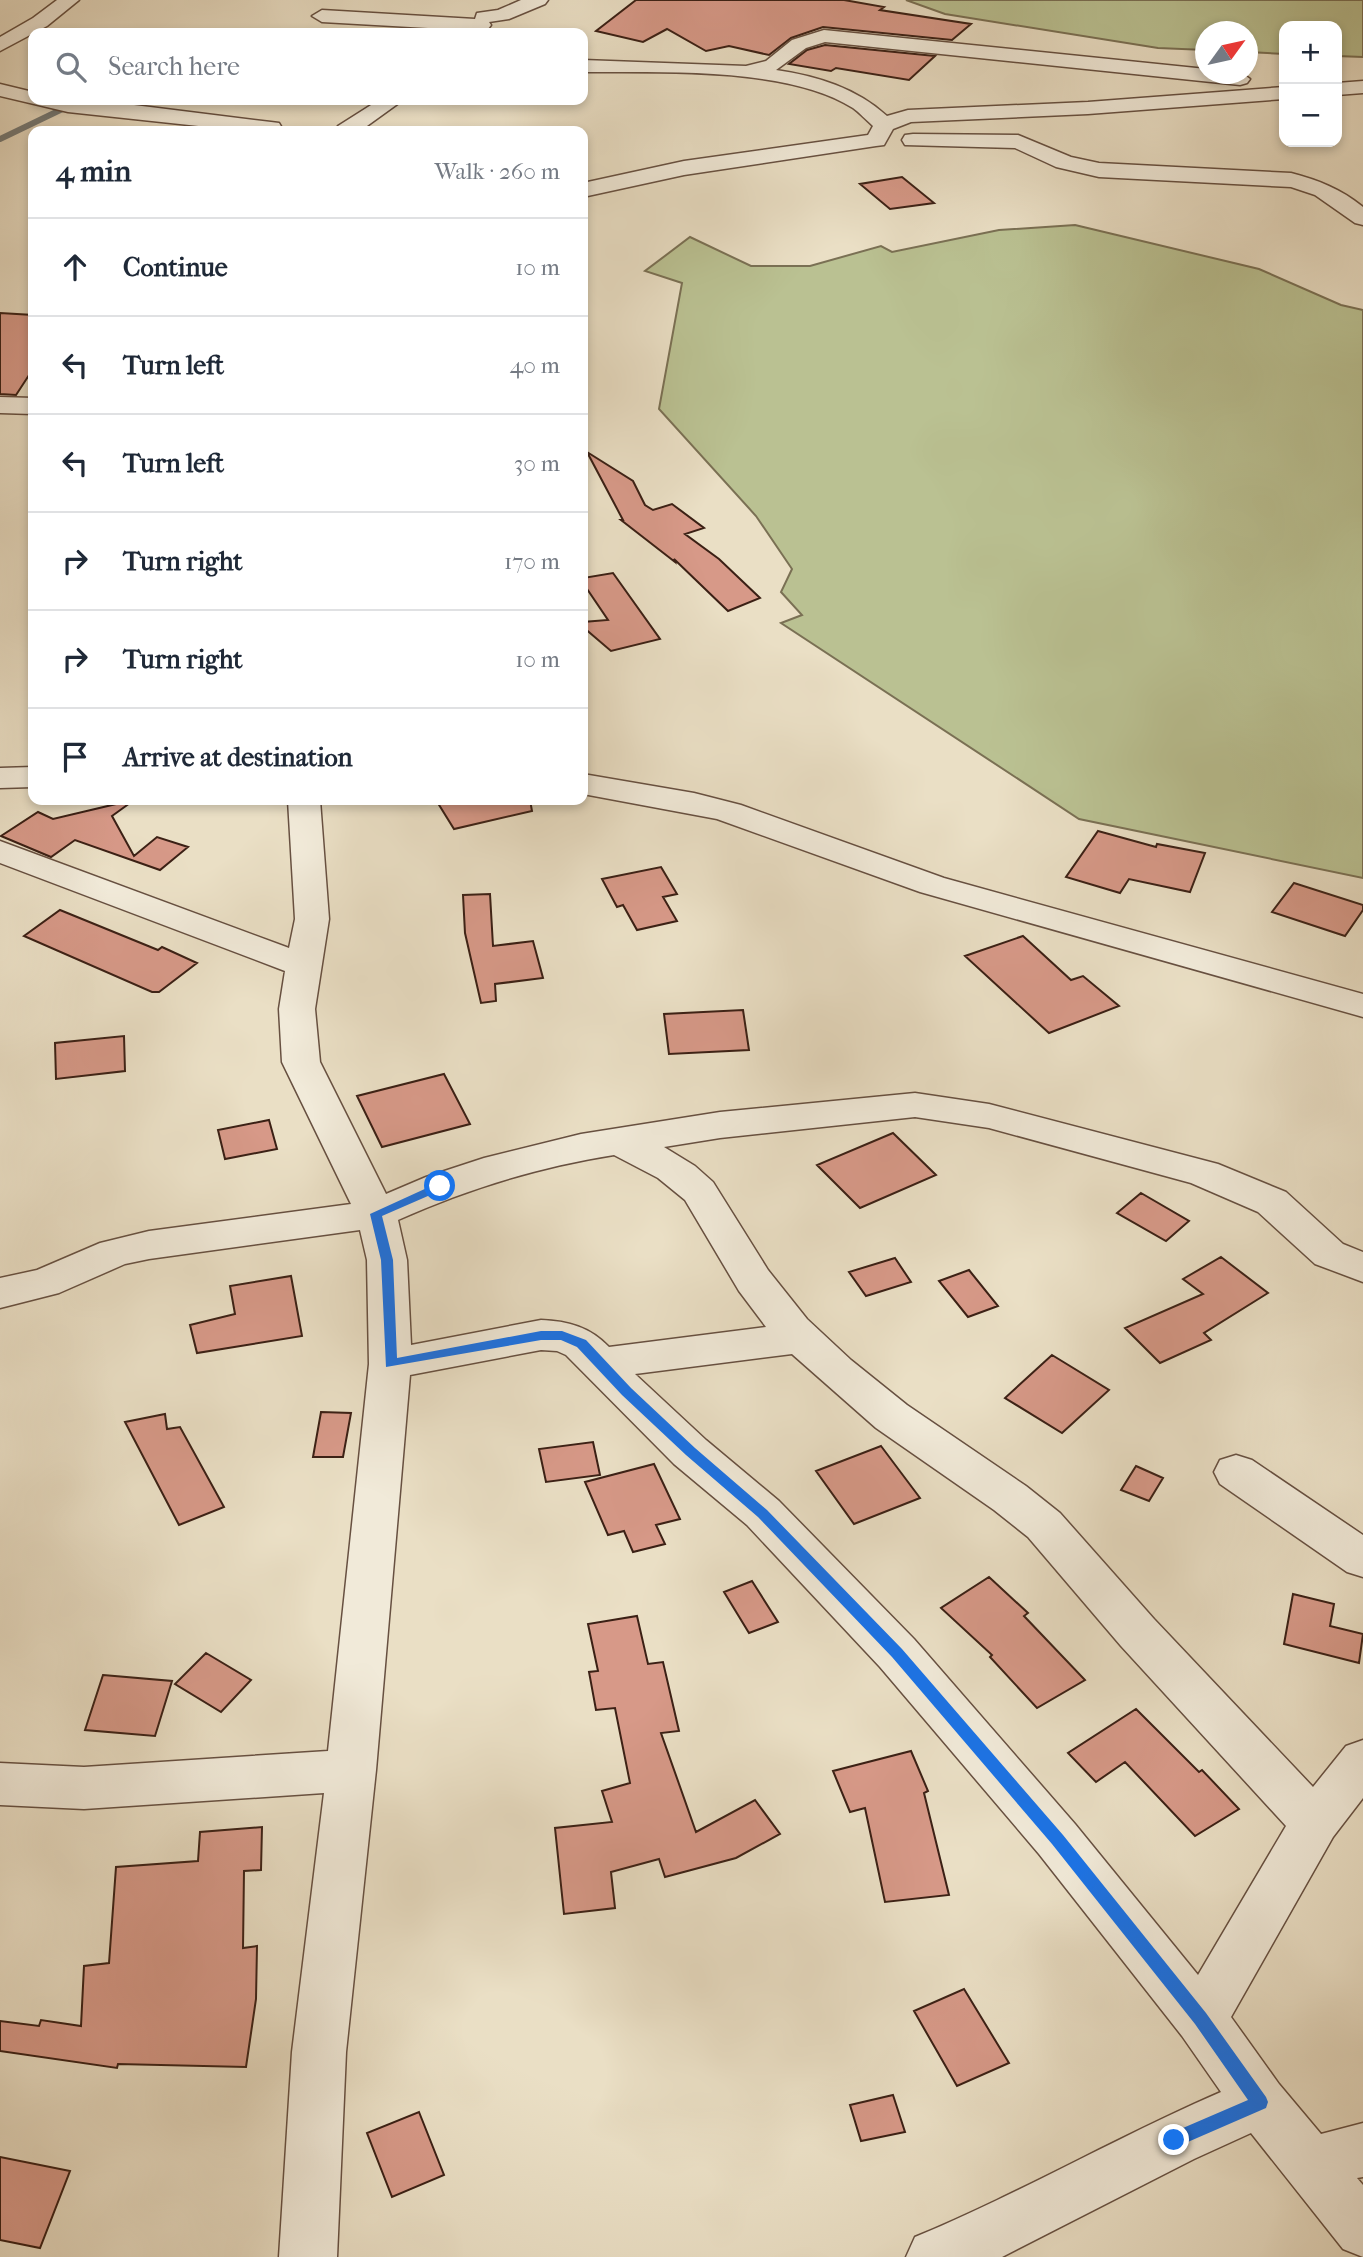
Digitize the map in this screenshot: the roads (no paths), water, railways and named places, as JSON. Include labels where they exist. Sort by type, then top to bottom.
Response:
[{"type":"street","points":[[320,16],[483,19],[502,15],[538,0]]},
{"type":"street","points":[[11,18],[68,1]]},
{"type":"street","points":[[30,28],[68,1]]},
{"type":"street","points":[[0,45],[28,29]]},
{"type":"street","points":[[747,72],[773,65],[799,44],[824,36],[1279,84]]},
{"type":"street","points":[[588,66],[747,72],[815,84],[864,105],[876,114],[880,132]]},
{"type":"street","points":[[1342,89],[1363,87]]},
{"type":"street","points":[[0,90],[28,97]]},
{"type":"street","points":[[880,132],[908,116],[1040,111],[1279,93]]},
{"type":"street","points":[[63,105],[271,122]]},
{"type":"street","points":[[354,126],[385,105]]},
{"type":"street","points":[[588,189],[684,168],[880,132],[1018,142],[1081,168],[1277,177],[1301,181],[1335,194],[1363,218]]},
{"type":"street","points":[[0,778],[28,777]]},
{"type":"street","points":[[588,785],[694,803],[729,812],[932,885],[1363,1006]]},
{"type":"street","points":[[304,805],[312,919],[297,1009],[301,1062],[376,1214],[387,1260],[390,1364],[351,1770],[319,2052],[308,2257]]},
{"type":"street","points":[[0,851],[305,966]]},
{"type":"street","points":[[0,1293],[44,1283],[114,1253],[149,1245],[282,1229],[376,1214],[440,1186],[498,1167],[618,1142],[720,1125],[902,1106],[951,1109],[989,1116],[1204,1173],[1272,1202],[1329,1254],[1363,1268]]},
{"type":"street","points":[[618,1142],[643,1151],[681,1175],[699,1192],[713,1209],[754,1282],[801,1338],[893,1419],[1001,1491],[1044,1524],[1082,1564],[1129,1624],[1185,1682],[1254,1761],[1315,1822]]},
{"type":"street","points":[[390,1364],[541,1335],[562,1336],[581,1344],[690,1452],[762,1513],[897,1653],[1057,1839],[1200,2019],[1260,2102],[1363,2229]]},
{"type":"street","points":[[600,1363],[801,1338]]},
{"type":"street","points":[[1236,1472],[1363,1559]]},
{"type":"street","points":[[1200,2019],[1277,1892],[1315,1822],[1363,1760]]},
{"type":"street","points":[[0,1784],[85,1788],[351,1770]]},
{"type":"street","points":[[935,2257],[992,2233],[1174,2140],[1260,2102]]},
{"type":"street","points":[[1310,2164],[1363,2150]]},
{"type":"waterway","points":[[0,139],[71,105]]}]
